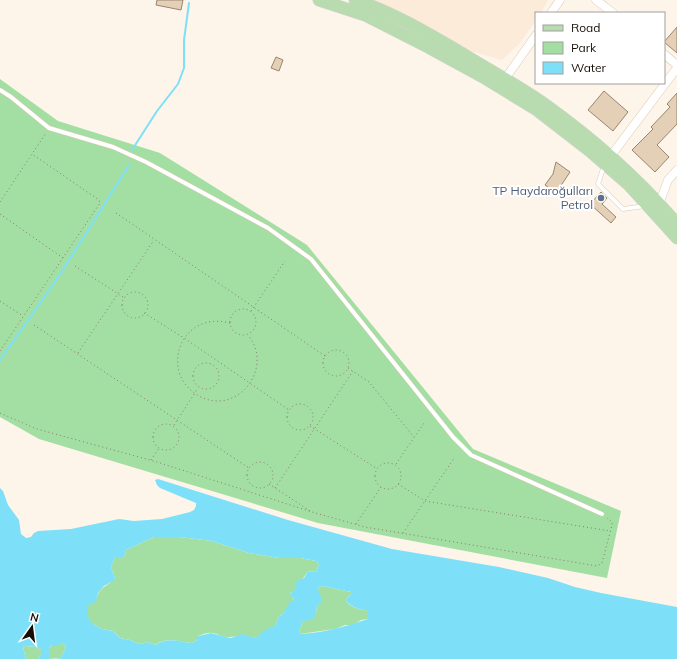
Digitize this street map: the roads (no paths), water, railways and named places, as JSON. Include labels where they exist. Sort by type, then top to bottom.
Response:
[{"type":"main road","points":[[319,0],[369,7],[428,47],[483,77],[537,110],[590,151],[607,160],[634,178],[677,238]]},
{"type":"main road","points":[[355,0],[434,37],[505,79],[542,103],[607,160]]},
{"type":"main road","points":[[653,205],[677,224]]},
{"type":"street","points":[[552,12],[560,0]]},
{"type":"street","points":[[596,0],[612,12]]},
{"type":"street","points":[[505,79],[535,36]]},
{"type":"street","points":[[665,55],[677,64]]},
{"type":"street","points":[[665,84],[677,68]]},
{"type":"street","points":[[607,160],[665,84]]},
{"type":"street","points":[[653,205],[668,180],[677,170]]},
{"type":"lane","points":[[0,90],[11,97],[49,128],[113,147],[146,162],[268,228],[311,259],[453,437],[471,455],[602,514]]},
{"type":"lane","points":[[607,160],[598,184],[623,209],[653,205]]},
{"type":"water","points":[[158,479],[288,520],[392,549],[499,567],[548,578],[575,587],[601,593],[677,607],[677,659],[54,659],[61,658],[66,646],[63,643],[55,646],[52,645],[49,648],[49,659],[38,659],[41,654],[41,650],[37,647],[25,646],[23,647],[26,659],[0,659],[0,488],[3,491],[8,505],[19,520],[21,534],[26,538],[31,537],[38,531],[71,529],[119,519],[134,521],[162,519],[194,510],[196,503],[160,488],[155,480]],"holes":[[[154,537],[180,537],[212,541],[249,553],[279,558],[301,558],[316,561],[319,564],[316,572],[308,571],[304,578],[295,582],[295,589],[289,595],[293,597],[294,601],[290,602],[283,614],[278,617],[276,625],[265,630],[256,638],[241,634],[231,638],[211,633],[198,636],[198,640],[191,643],[169,640],[155,645],[148,642],[140,644],[120,638],[113,631],[102,629],[95,625],[89,620],[87,605],[93,604],[97,599],[98,593],[104,586],[115,580],[111,567],[115,557],[124,557],[126,550]],[[322,586],[351,592],[346,601],[357,608],[368,610],[368,619],[335,629],[300,634],[299,630],[302,622],[313,619],[316,614],[317,605],[320,604],[322,600],[318,590],[319,587]]]},
{"type":"waterway","points":[[132,150],[157,111],[178,84],[184,68],[184,40],[189,3]]},
{"type":"waterway","points":[[0,360],[59,276],[129,165]]},
{"type":"place","name":"TP Haydaroğulları Petrol","points":[[601,198]]}]
